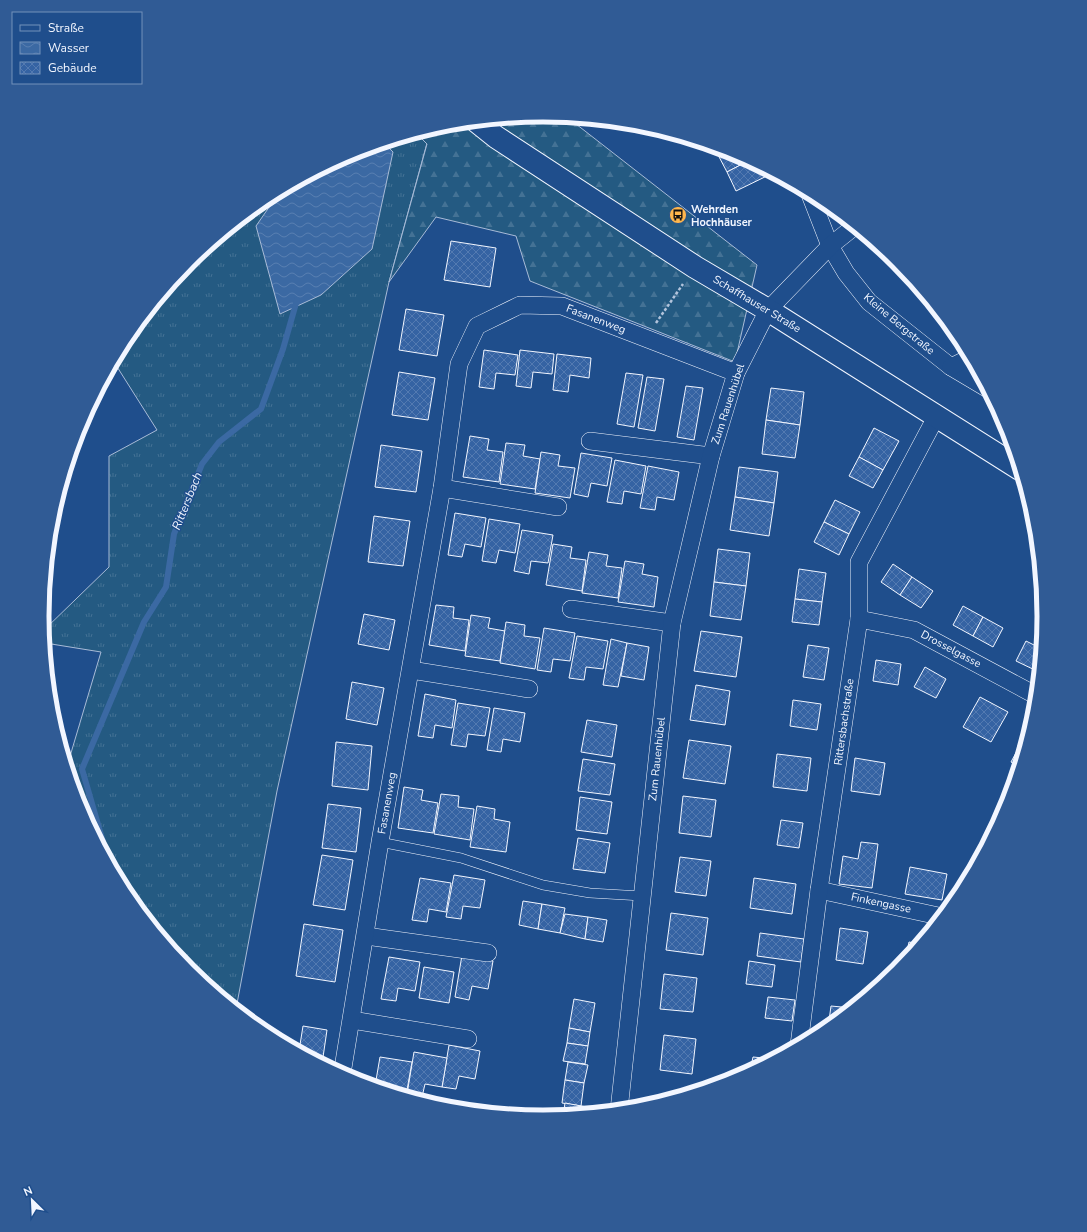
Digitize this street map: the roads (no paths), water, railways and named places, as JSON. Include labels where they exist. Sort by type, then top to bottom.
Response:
[{"type":"street","name":"Schaffhauser Straße","points":[[482,126],[496,137],[695,267],[768,310],[936,417],[1014,464]]},
{"type":"street","name":"Schaffhauser Straße","points":[[475,127],[496,137]]},
{"type":"street","name":"Kleine Bergstraße","points":[[813,202],[830,246],[846,273],[869,302],[951,367]]},
{"type":"street","name":"Zum Rauenhübel","points":[[620,1104],[672,622],[711,456],[736,373],[768,310],[830,246],[851,229]]},
{"type":"street","name":"Fasanenweg","points":[[343,1068],[366,936],[380,842],[442,488],[459,364],[477,326],[520,305],[562,306],[736,373]]},
{"type":"street","points":[[951,367],[966,359]]},
{"type":"street","points":[[951,367],[980,384]]},
{"type":"street","name":"Rittersbachstraße","points":[[801,1038],[819,890],[859,619],[859,562],[936,417]]},
{"type":"street","name":"Zum Rauenhübel","points":[[590,441],[711,456]]},
{"type":"street","points":[[442,488],[558,507]]},
{"type":"street","points":[[571,610],[672,622]]},
{"type":"street","name":"Drosselgasse","points":[[859,619],[914,630],[1032,693]]},
{"type":"street","points":[[411,670],[529,689]]},
{"type":"street","name":"Finkengasse","points":[[819,890],[937,915]]},
{"type":"street","points":[[366,936],[488,953]]},
{"type":"street","points":[[352,1020],[468,1039]]},
{"type":"lane","points":[[380,842],[461,858],[542,884],[590,893],[642,896]]},
{"type":"water","points":[[388,147],[393,152],[372,249],[321,295],[280,314],[256,226],[272,203],[325,172],[354,159]]},
{"type":"waterway","name":"Rittersbach","points":[[102,839],[82,769],[144,622],[166,587],[174,534],[202,464],[219,442],[261,409],[283,349],[297,300]]},
{"type":"place","name":"Wehrden Hochhäuser","points":[[678,215]]}]
